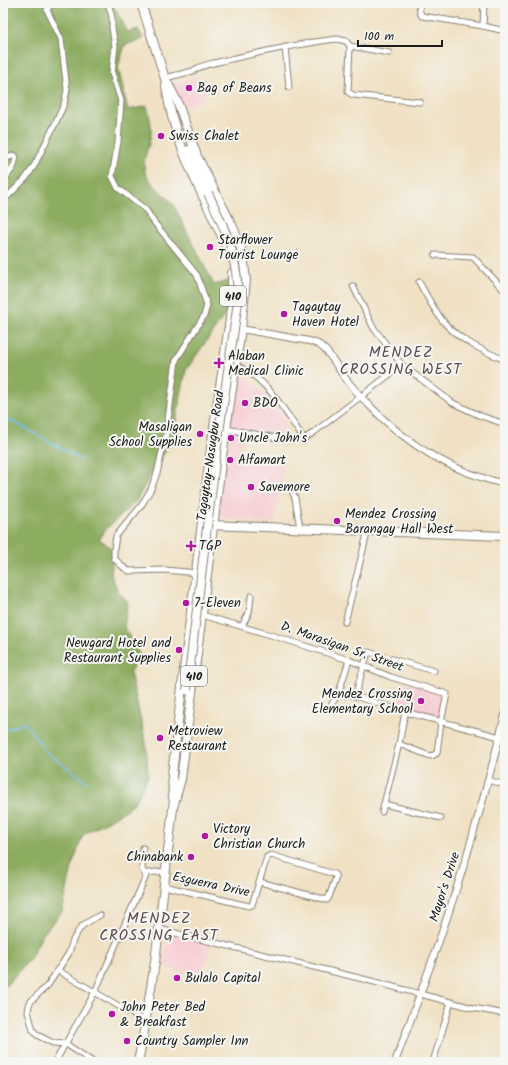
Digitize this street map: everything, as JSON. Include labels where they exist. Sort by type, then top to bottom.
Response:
[{"type":"main road","name":"Tagaytay-Nasugbu Road","points":[[138,1062],[146,1022],[159,929],[220,424],[238,302],[237,280],[232,247],[194,162],[141,3]]},
{"type":"main road","name":"Tagaytay-Nasugbu Road","points":[[165,78],[168,104],[186,162],[225,243],[230,257],[233,280],[232,305],[211,448],[172,775],[174,804]]},
{"type":"main road","name":"Tagaytay-Nasugbu Road","points":[[165,78],[176,101],[197,156],[230,220],[239,242],[244,256],[246,280],[241,329],[213,525],[181,779],[174,804]]},
{"type":"main road","points":[[202,525],[505,536]]},
{"type":"street","points":[[3,201],[26,178],[34,166],[64,104],[67,90],[61,39],[47,10],[53,3]]},
{"type":"street","points":[[108,3],[112,17],[115,46],[112,73],[121,101],[118,142],[112,176],[118,188],[146,210],[157,226],[197,275],[208,305],[204,316],[176,360],[166,435],[157,473],[151,489],[141,506],[116,536],[114,558],[129,571],[165,570],[207,574]]},
{"type":"street","points":[[419,3],[420,13],[422,16],[505,31]]},
{"type":"street","points":[[483,26],[484,3]]},
{"type":"street","points":[[165,78],[193,71],[196,68],[215,63],[285,47],[337,39],[346,41],[350,46],[351,55],[348,92],[353,95],[420,102]]},
{"type":"street","points":[[350,46],[389,52]]},
{"type":"street","points":[[285,47],[289,87]]},
{"type":"street","points":[[3,160],[14,155],[16,157],[14,166],[3,182]]},
{"type":"street","points":[[435,255],[473,257],[505,291]]},
{"type":"street","points":[[419,282],[443,321],[456,334],[476,346],[505,360]]},
{"type":"street","points":[[353,286],[373,327],[402,365],[453,403],[481,416],[505,424]]},
{"type":"street","points":[[241,329],[309,341],[319,345],[361,397],[386,422],[413,444],[425,452],[474,475],[505,484]]},
{"type":"street","points":[[226,429],[289,440],[304,439],[402,365]]},
{"type":"street","points":[[235,366],[247,371],[261,382],[276,399],[304,439]]},
{"type":"street","points":[[292,491],[295,498],[300,528]]},
{"type":"street","points":[[345,622],[368,530]]},
{"type":"street","points":[[242,626],[249,613],[251,596]]},
{"type":"street","name":"D. Marasigan Sr. Street","points":[[202,615],[242,626],[348,660],[391,677],[447,694],[441,722]]},
{"type":"street","points":[[355,696],[365,667],[368,652],[434,671]]},
{"type":"street","points":[[329,709],[339,692],[348,660]]},
{"type":"street","points":[[339,692],[404,712],[500,737]]},
{"type":"street","points":[[382,812],[399,744],[404,712]]},
{"type":"street","name":"Mayor's Drive","points":[[395,1062],[421,994],[455,893],[488,780],[505,715]]},
{"type":"street","points":[[399,744],[430,756],[434,755],[437,752],[441,722]]},
{"type":"street","points":[[488,780],[505,785]]},
{"type":"street","points":[[384,804],[441,818]]},
{"type":"street","points":[[143,848],[142,868],[146,876]]},
{"type":"street","name":"Esguerra Drive","points":[[164,886],[249,906],[254,903],[267,857],[271,855],[334,874],[336,877],[327,900],[260,882]]},
{"type":"street","points":[[55,1062],[95,992],[146,876],[148,873],[165,871]]},
{"type":"street","points":[[92,1062],[66,1044],[53,1043],[37,1036],[32,1030],[28,1012],[31,1001],[48,985],[69,953],[73,940],[83,924],[100,915]]},
{"type":"street","points":[[159,929],[451,1002],[505,1014]]},
{"type":"street","points":[[57,970],[146,1022]]},
{"type":"street","points":[[433,1062],[451,1002]]},
{"type":"shaded area","name":"Bag of Beans","points":[[198,76],[204,92],[203,100],[181,107],[173,84]]},
{"type":"shaded area","points":[[237,370],[266,395],[286,423],[283,438],[243,432],[240,452],[284,460],[274,523],[227,519],[221,517],[217,512]]},
{"type":"shaded area","name":"Mendez Crossing Elementary School","points":[[404,682],[445,694],[439,720],[397,708]]},
{"type":"shaded area","points":[[167,933],[211,945],[201,977],[163,967]]},
{"type":"green space","points":[[3,3],[112,3],[128,32],[138,29],[143,39],[125,45],[118,67],[128,110],[147,106],[151,131],[144,169],[152,182],[173,204],[214,285],[232,280],[229,314],[224,316],[186,370],[172,442],[155,467],[136,501],[104,531],[99,539],[114,550],[111,575],[118,591],[128,602],[124,627],[139,654],[130,672],[146,743],[148,776],[138,797],[130,808],[83,835],[73,863],[62,912],[43,934],[30,959],[3,989]]},
{"type":"waterway","points":[[3,418],[16,423],[82,460]]},
{"type":"waterway","points":[[3,730],[25,723],[45,751],[87,782]]},
{"type":"place","name":"Bag of Beans","points":[[189,88]]},
{"type":"place","name":"Swiss Chalet","points":[[161,136]]},
{"type":"place","name":"Starflower Tourist Lounge","points":[[210,247]]},
{"type":"place","name":"Tagaytay Haven Hotel","points":[[284,314]]},
{"type":"place","name":"Alaban Medical Clinic","points":[[219,363]]},
{"type":"place","name":"BDO","points":[[245,403]]},
{"type":"place","name":"Masaligan School Supplies","points":[[200,434]]},
{"type":"place","name":"Uncle John's","points":[[231,438]]},
{"type":"place","name":"Alfamart","points":[[230,460]]},
{"type":"place","name":"Savemore","points":[[251,487]]},
{"type":"place","name":"Mendez Crossing Barangay Hall West","points":[[337,521]]},
{"type":"place","name":"TGP","points":[[191,546]]},
{"type":"place","name":"7-Eleven","points":[[186,603]]},
{"type":"place","name":"Newgard Hotel and Restaurant Supplies","points":[[179,650]]},
{"type":"place","name":"Mendez Crossing Elementary School","points":[[421,701]]},
{"type":"place","name":"Metroview Restaurant","points":[[160,738]]},
{"type":"place","name":"Victory Christian Church","points":[[205,836]]},
{"type":"place","name":"Chinabank","points":[[191,857]]},
{"type":"place","name":"Bulalo Capital","points":[[177,978]]},
{"type":"place","name":"John Peter Bed & Breakfast","points":[[112,1014]]},
{"type":"place","name":"Country Sampler Inn","points":[[127,1041]]},
{"type":"district","name":"MENDEZ CROSSING WEST","points":[[401,362]]},
{"type":"district","name":"MENDEZ CROSSING EAST","points":[[159,928]]}]
